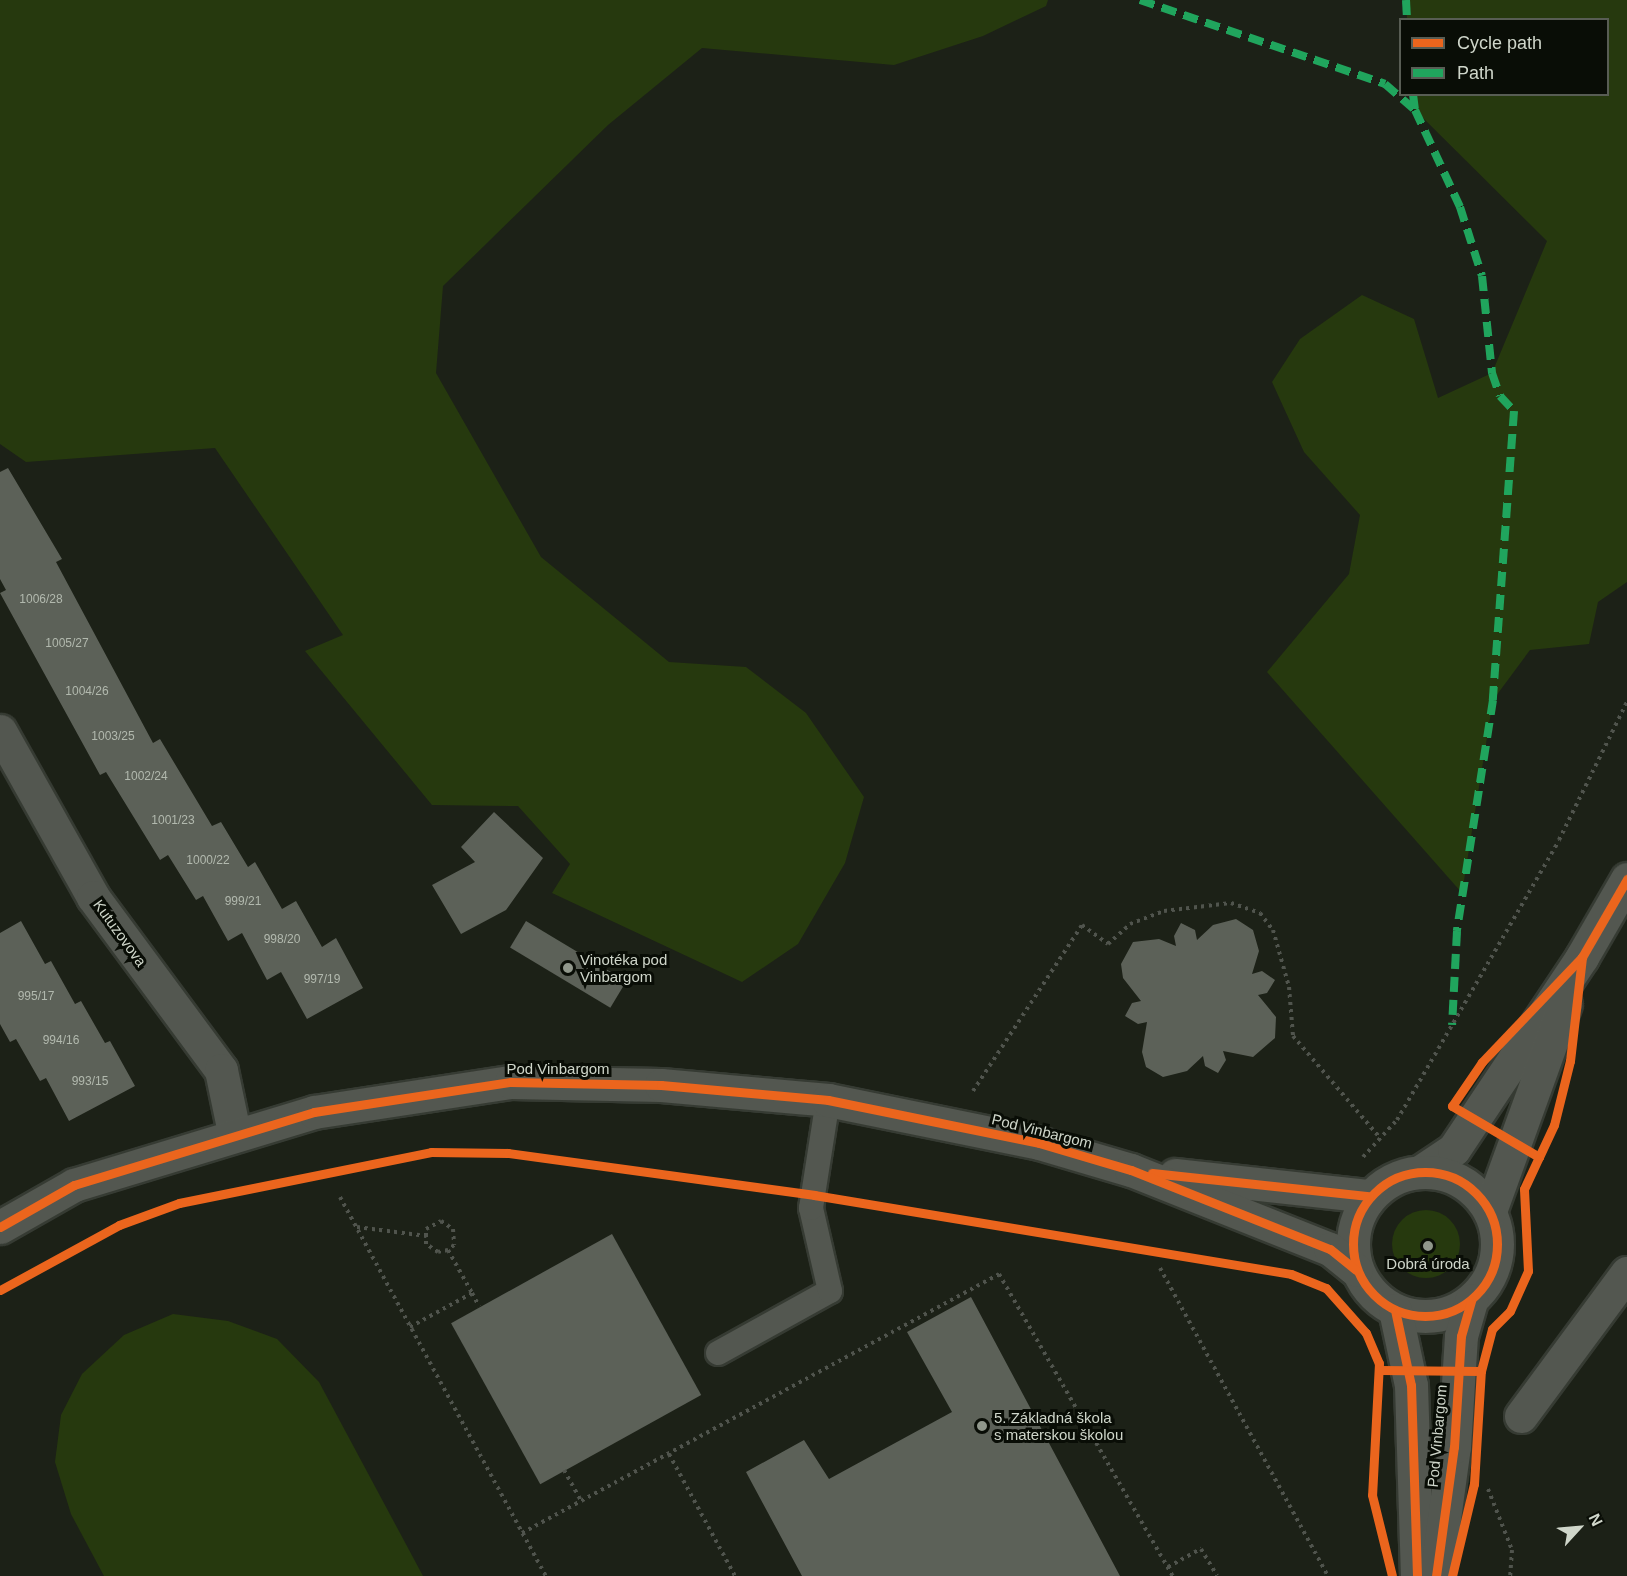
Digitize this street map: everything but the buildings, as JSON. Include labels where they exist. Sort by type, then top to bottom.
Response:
[{"type":"street","name":"Kutuzovova","points":[[0,731],[93,897],[221,1070],[234,1132]]},
{"type":"street","points":[[1582,957],[1490,1211],[1496,1259],[1472,1300],[1430,1316],[1395,1310],[1379,1300],[1356,1269],[1351,1244],[1356,1219],[1369,1196],[1393,1178],[1423,1170],[1454,1149],[1582,957],[1627,879]]},
{"type":"street","name":"Pod Vinbargom","points":[[0,1227],[74,1185],[234,1132],[314,1112],[511,1082],[661,1085],[828,1100],[1039,1143],[1131,1170],[1330,1250],[1356,1269]]},
{"type":"street","name":"Pod Vinbargom","points":[[1131,1170],[1369,1196]]},
{"type":"street","points":[[1423,1170],[1462,1181],[1490,1211]]},
{"type":"street","points":[[1521,1416],[1627,1272]]},
{"type":"street","name":"Pod Vinbargom","points":[[1436,1576],[1454,1446],[1461,1336],[1472,1300]]},
{"type":"street","name":"Pod Vinbargom","points":[[1395,1310],[1411,1385],[1417,1576]]},
{"type":"lane","points":[[718,1353],[830,1291],[812,1208],[828,1100]]},
{"type":"path","points":[[1357,1162],[1397,1120],[1559,840],[1627,702]]},
{"type":"path","points":[[970,1096],[1082,925],[1108,944],[1130,924],[1164,911],[1232,903],[1260,913],[1273,930],[1289,987],[1293,1035],[1380,1138]]},
{"type":"path","points":[[340,1197],[546,1576]]},
{"type":"path","points":[[441,1221],[453,1229],[454,1245],[448,1250],[438,1252],[426,1244],[426,1229],[441,1221]]},
{"type":"path","points":[[356,1227],[426,1236]]},
{"type":"path","points":[[448,1250],[479,1306]]},
{"type":"path","points":[[1160,1268],[1328,1576]]},
{"type":"path","points":[[522,1533],[999,1274],[1173,1576]]},
{"type":"path","points":[[410,1327],[472,1293]]},
{"type":"path","points":[[669,1454],[735,1576]]},
{"type":"path","points":[[564,1470],[581,1501]]},
{"type":"path","points":[[1488,1481],[1512,1550],[1510,1576]]},
{"type":"path","points":[[1168,1567],[1201,1549],[1217,1576]]},
{"type":"green space","points":[[0,0],[1048,0],[1046,6],[983,36],[894,65],[702,48],[608,125],[443,286],[436,373],[541,557],[669,662],[746,667],[806,713],[864,797],[845,863],[798,944],[742,982],[552,893],[570,864],[518,806],[432,805],[305,651],[343,635],[215,448],[26,462],[0,444]]},
{"type":"green space","points":[[1406,0],[1627,0],[1627,582],[1598,602],[1589,644],[1530,650],[1493,700],[1462,893],[1267,672],[1349,574],[1360,515],[1304,452],[1272,382],[1300,339],[1362,295],[1414,319],[1438,398],[1492,373],[1547,241],[1415,110],[1413,96],[1609,96],[1609,18],[1407,18]]},
{"type":"green space","points":[[1426,1210],[1439,1213],[1450,1220],[1457,1231],[1460,1244],[1457,1257],[1450,1268],[1439,1275],[1426,1278],[1413,1275],[1402,1268],[1395,1257],[1392,1244],[1395,1231],[1402,1220],[1413,1213]]},
{"type":"green space","points":[[173,1314],[228,1321],[277,1339],[319,1382],[423,1576],[104,1576],[71,1514],[55,1462],[61,1415],[82,1374],[124,1335]]},
{"type":"marked path","points":[[1140,0],[1385,84],[1415,110]]},
{"type":"marked path","points":[[1406,0],[1407,18]]},
{"type":"marked path","points":[[1413,96],[1415,110],[1460,207],[1482,276],[1492,373],[1500,396],[1514,411],[1493,700],[1457,931],[1452,1025]]},
{"type":"cycle path","points":[[1380,1370],[1481,1371],[1492,1329],[1510,1311],[1528,1271],[1524,1189],[1539,1157],[1452,1106],[1482,1062],[1582,957],[1627,879]]},
{"type":"cycle path","points":[[1539,1157],[1554,1125],[1570,1061],[1582,957]]},
{"type":"cycle path","points":[[0,1227],[74,1185],[314,1112],[511,1082],[661,1085],[828,1100],[1039,1143],[1131,1170],[1330,1249],[1356,1270]]},
{"type":"cycle path","points":[[0,1290],[119,1225],[179,1203],[431,1152],[508,1153],[814,1195],[1291,1274],[1326,1288],[1366,1333],[1379,1363],[1372,1495],[1392,1576]]},
{"type":"cycle path","points":[[1425,1172],[1453,1177],[1476,1193],[1492,1216],[1497,1244],[1492,1272],[1476,1295],[1453,1311],[1425,1316],[1397,1311],[1374,1295],[1358,1272],[1353,1244],[1358,1216],[1374,1193],[1397,1177],[1425,1172]]},
{"type":"cycle path","points":[[1152,1173],[1369,1196]]},
{"type":"cycle path","points":[[1436,1576],[1454,1447],[1461,1336],[1471,1300]]},
{"type":"cycle path","points":[[1395,1310],[1411,1385],[1417,1576]]},
{"type":"cycle path","points":[[1452,1576],[1474,1484],[1481,1371]]},
{"type":"place","name":"Vinotéka pod Vinbargom","points":[[568,968]]},
{"type":"place","name":"Dobrá úroda","points":[[1428,1246]]},
{"type":"place","name":"5. Základná škola s materskou školou","points":[[982,1426]]}]
